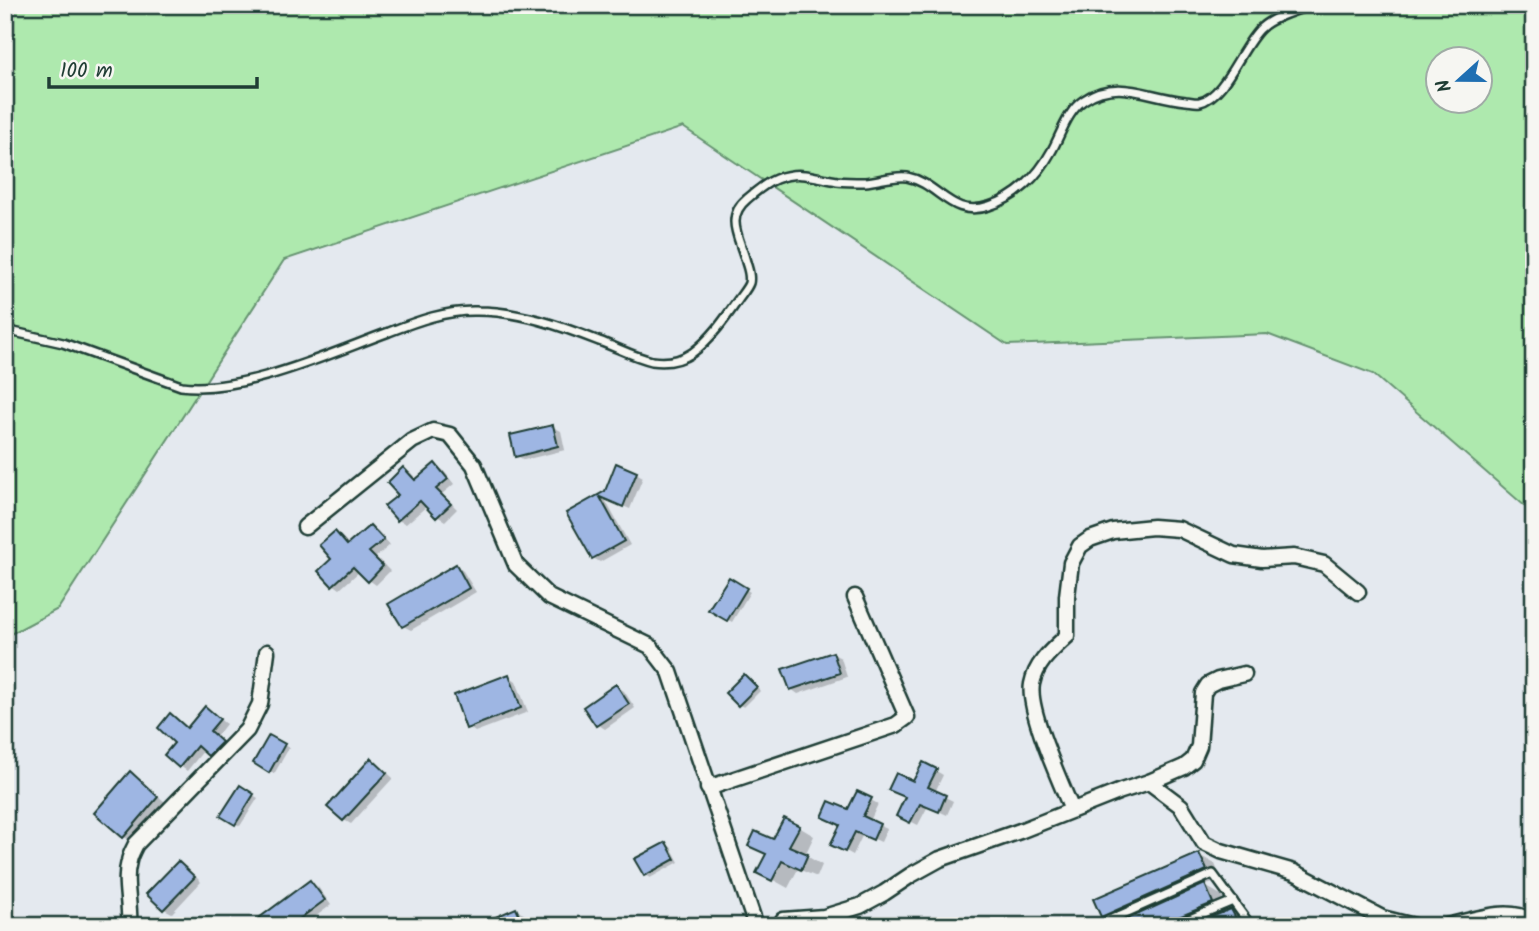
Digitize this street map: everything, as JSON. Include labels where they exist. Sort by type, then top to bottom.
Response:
[{"type":"street","points":[[305,527],[412,440],[433,431],[450,435],[474,465],[516,565],[549,597],[650,646],[670,672],[756,926]]},
{"type":"street","points":[[1072,810],[1033,704],[1031,685],[1038,665],[1067,636],[1067,596],[1071,563],[1080,546],[1113,531],[1153,527],[1179,529],[1234,555],[1262,559],[1294,557],[1324,564],[1358,592]]},
{"type":"street","points":[[708,788],[896,725],[907,717],[855,597]]},
{"type":"street","points":[[129,926],[127,874],[129,859],[136,844],[247,730],[260,704],[267,652]]},
{"type":"street","points":[[785,926],[783,920],[824,917],[860,906],[940,859],[1184,767],[1193,760],[1199,746],[1203,694],[1208,685],[1244,674]]},
{"type":"street","points":[[1149,782],[1181,806],[1204,843],[1221,851],[1294,872],[1382,918],[1414,926]]},
{"type":"street","points":[[1447,926],[1498,915],[1517,914],[1534,924]]},
{"type":"lane","points":[[5,330],[63,343],[181,386],[195,388],[224,386],[270,374],[410,324],[451,313],[479,311],[528,317],[650,360],[671,362],[691,353],[718,328],[749,284],[750,275],[743,248],[733,224],[738,207],[774,180],[796,174],[839,181],[868,182],[904,176],[924,183],[949,202],[968,209],[988,207],[1007,198],[1034,178],[1081,101],[1101,91],[1121,88],[1172,100],[1200,102],[1217,93],[1264,24],[1312,5]]},
{"type":"lane","points":[[1096,926],[1213,874],[1250,924],[1240,926]]},
{"type":"lane","points":[[1174,926],[1233,901]]},
{"type":"green space","points":[[5,5],[1534,5],[1534,514],[1373,374],[1267,334],[1007,345],[683,127],[284,260],[58,609],[5,637]]},
{"type":"building","points":[[553,425],[558,446],[515,457],[510,435]]},
{"type":"building","points":[[435,463],[448,479],[436,489],[451,504],[436,518],[420,501],[397,521],[384,506],[398,495],[387,483],[403,467],[415,480]]},
{"type":"building","points":[[616,463],[637,472],[623,507],[600,497],[624,541],[592,559],[566,513],[605,491]]},
{"type":"building","points":[[370,525],[384,540],[369,552],[383,566],[368,582],[353,567],[332,586],[318,571],[331,559],[319,545],[335,531],[347,545]]},
{"type":"building","points":[[456,564],[469,588],[402,627],[388,604]]},
{"type":"building","points":[[729,577],[747,588],[727,621],[708,610]]},
{"type":"building","points":[[833,652],[840,673],[790,690],[782,669]]},
{"type":"building","points":[[509,674],[521,708],[466,729],[454,695]]},
{"type":"building","points":[[744,674],[757,687],[738,706],[725,693]]},
{"type":"building","points":[[616,684],[629,704],[596,726],[583,707]]},
{"type":"building","points":[[205,706],[220,719],[210,731],[222,742],[208,756],[197,746],[179,768],[164,755],[174,743],[158,728],[170,713],[187,728]]},
{"type":"building","points":[[269,735],[285,744],[269,773],[253,763]]},
{"type":"building","points":[[371,758],[387,773],[343,821],[327,807]]},
{"type":"building","points":[[923,762],[937,769],[928,787],[946,795],[939,812],[920,804],[910,823],[896,816],[905,797],[888,790],[896,773],[913,781]]},
{"type":"building","points":[[130,771],[158,797],[123,838],[94,813]]},
{"type":"building","points":[[240,785],[254,794],[235,825],[220,816]]},
{"type":"building","points":[[857,791],[872,798],[863,816],[880,824],[873,840],[855,832],[845,852],[830,845],[840,825],[822,817],[829,801],[848,809]]},
{"type":"building","points":[[784,818],[800,826],[789,846],[808,854],[801,870],[782,861],[772,881],[756,873],[766,854],[748,846],[755,831],[773,839]]},
{"type":"building","points":[[666,842],[675,859],[644,876],[634,859]]},
{"type":"building","points":[[1199,853],[1207,870],[1101,917],[1093,899]]},
{"type":"building","points":[[178,861],[195,877],[163,910],[146,894]]},
{"type":"building","points":[[310,880],[325,900],[290,926],[265,926],[259,918]]},
{"type":"building","points":[[1205,884],[1213,903],[1171,920],[1167,926],[1112,926]]},
{"type":"building","points":[[516,908],[524,926],[475,926]]},
{"type":"building","points":[[1231,909],[1240,926],[1190,926]]}]
